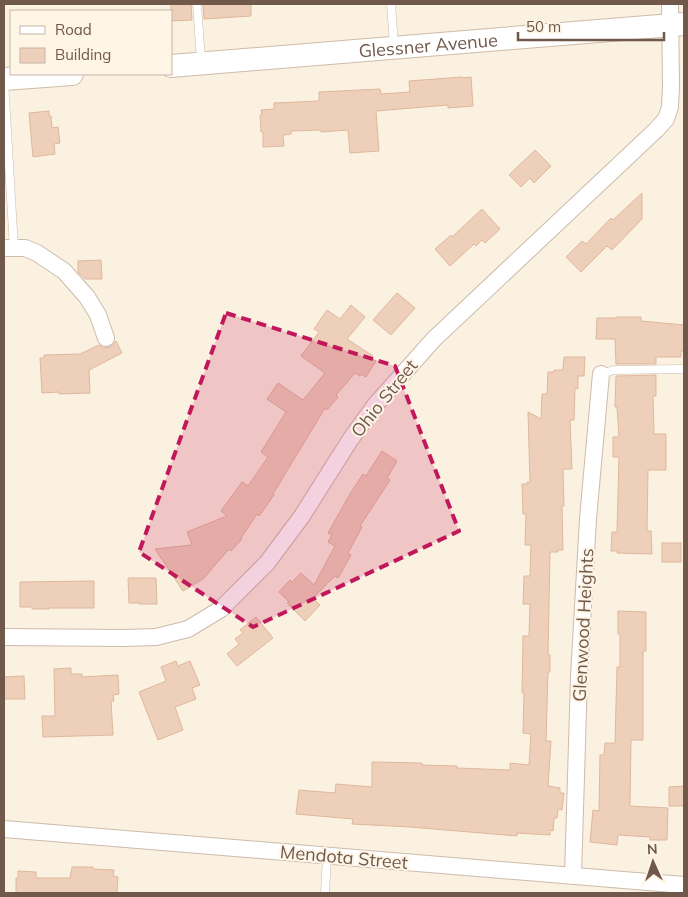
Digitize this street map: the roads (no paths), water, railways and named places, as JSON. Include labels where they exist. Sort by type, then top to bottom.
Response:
[{"type":"street","name":"Glessner Avenue","points":[[172,66],[394,48],[675,18]]},
{"type":"street","name":"Ohio Street","points":[[4,637],[156,637],[188,629],[221,609],[267,563],[302,516],[350,440],[371,412],[428,346],[666,119],[670,107],[675,18]]},
{"type":"street","points":[[4,79],[58,75]]},
{"type":"street","points":[[9,248],[24,248],[37,253],[64,271],[87,297],[98,315],[106,338]]},
{"type":"street","name":"Glenwood Heights","points":[[573,876],[579,677],[587,529],[600,374]]},
{"type":"street","name":"Mendota Street","points":[[4,829],[684,885]]},
{"type":"lane","points":[[197,4],[201,63]]},
{"type":"lane","points":[[391,4],[394,48]]},
{"type":"lane","points":[[4,74],[9,248]]},
{"type":"lane","points":[[600,374],[614,370],[684,369]]},
{"type":"lane","points":[[325,893],[327,856]]}]
